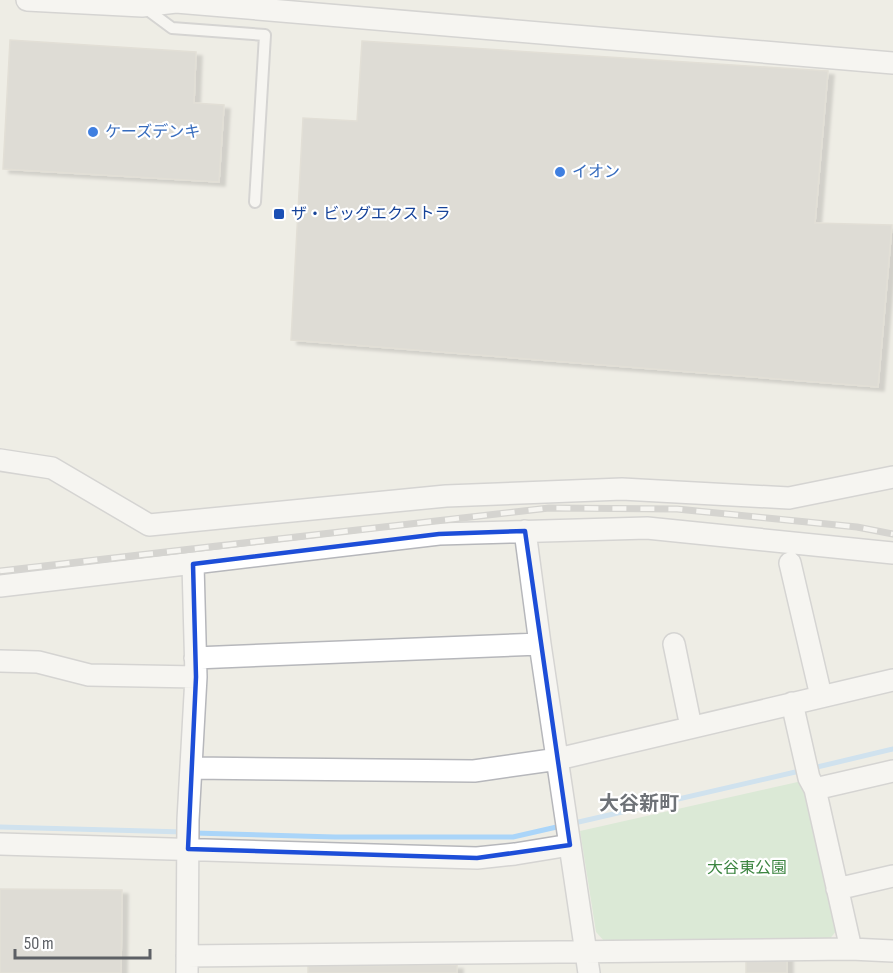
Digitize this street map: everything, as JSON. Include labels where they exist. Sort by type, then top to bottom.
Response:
[{"type":"street","points":[[27,0],[142,6],[176,2],[893,63]]},
{"type":"street","points":[[0,460],[52,468],[149,525],[446,496],[622,489],[789,498],[893,477]]},
{"type":"street","points":[[0,586],[439,534],[647,528],[893,553]]},
{"type":"street","points":[[525,531],[587,963]]},
{"type":"street","points":[[790,563],[821,696]]},
{"type":"street","points":[[193,564],[195,667],[188,837],[187,965],[587,963],[851,949],[893,951]]},
{"type":"street","points":[[0,661],[38,662],[89,675],[540,644]]},
{"type":"street","points":[[674,644],[691,727]]},
{"type":"street","points":[[192,768],[474,771],[558,759],[893,680]]},
{"type":"street","points":[[792,703],[851,949]]},
{"type":"street","points":[[810,775],[893,771]]},
{"type":"street","points":[[0,844],[188,837],[477,858],[515,855],[568,830]]},
{"type":"street","points":[[837,889],[893,876]]},
{"type":"lane","points":[[142,6],[172,28],[265,35],[255,202]]},
{"type":"highlighted area","points":[[525,531],[570,845],[477,858],[188,849],[196,677],[193,564],[439,534]]},
{"type":"green space","name":"大谷東公園","points":[[802,781],[837,930],[829,940],[605,942],[596,932],[580,831]]},
{"type":"building","points":[[10,40],[196,52],[194,103],[224,105],[219,182],[3,169]]},
{"type":"building","name":"イオン","points":[[362,41],[828,71],[815,223],[892,225],[878,387],[291,340],[303,118],[357,121]]},
{"type":"building","points":[[0,889],[122,890],[121,973],[0,973]]},
{"type":"building","points":[[787,955],[787,973],[746,973],[746,957]]},
{"type":"building","points":[[457,965],[457,973],[308,973],[308,966]]},
{"type":"waterway","points":[[813,768],[893,749]]},
{"type":"waterway","points":[[570,824],[804,770]]},
{"type":"waterway","points":[[194,833],[335,837],[513,837],[561,826]]},
{"type":"waterway","points":[[0,827],[184,832]]},
{"type":"railway","points":[[0,571],[549,508],[677,509],[857,527],[893,534]]},
{"type":"place","name":"ケーズデンキ","points":[[93,132]]},
{"type":"place","name":"イオン","points":[[560,172]]},
{"type":"place","name":"ザ・ビッグエクストラ","points":[[279,214]]},
{"type":"district","name":"大谷新町","points":[[639,804]]}]
